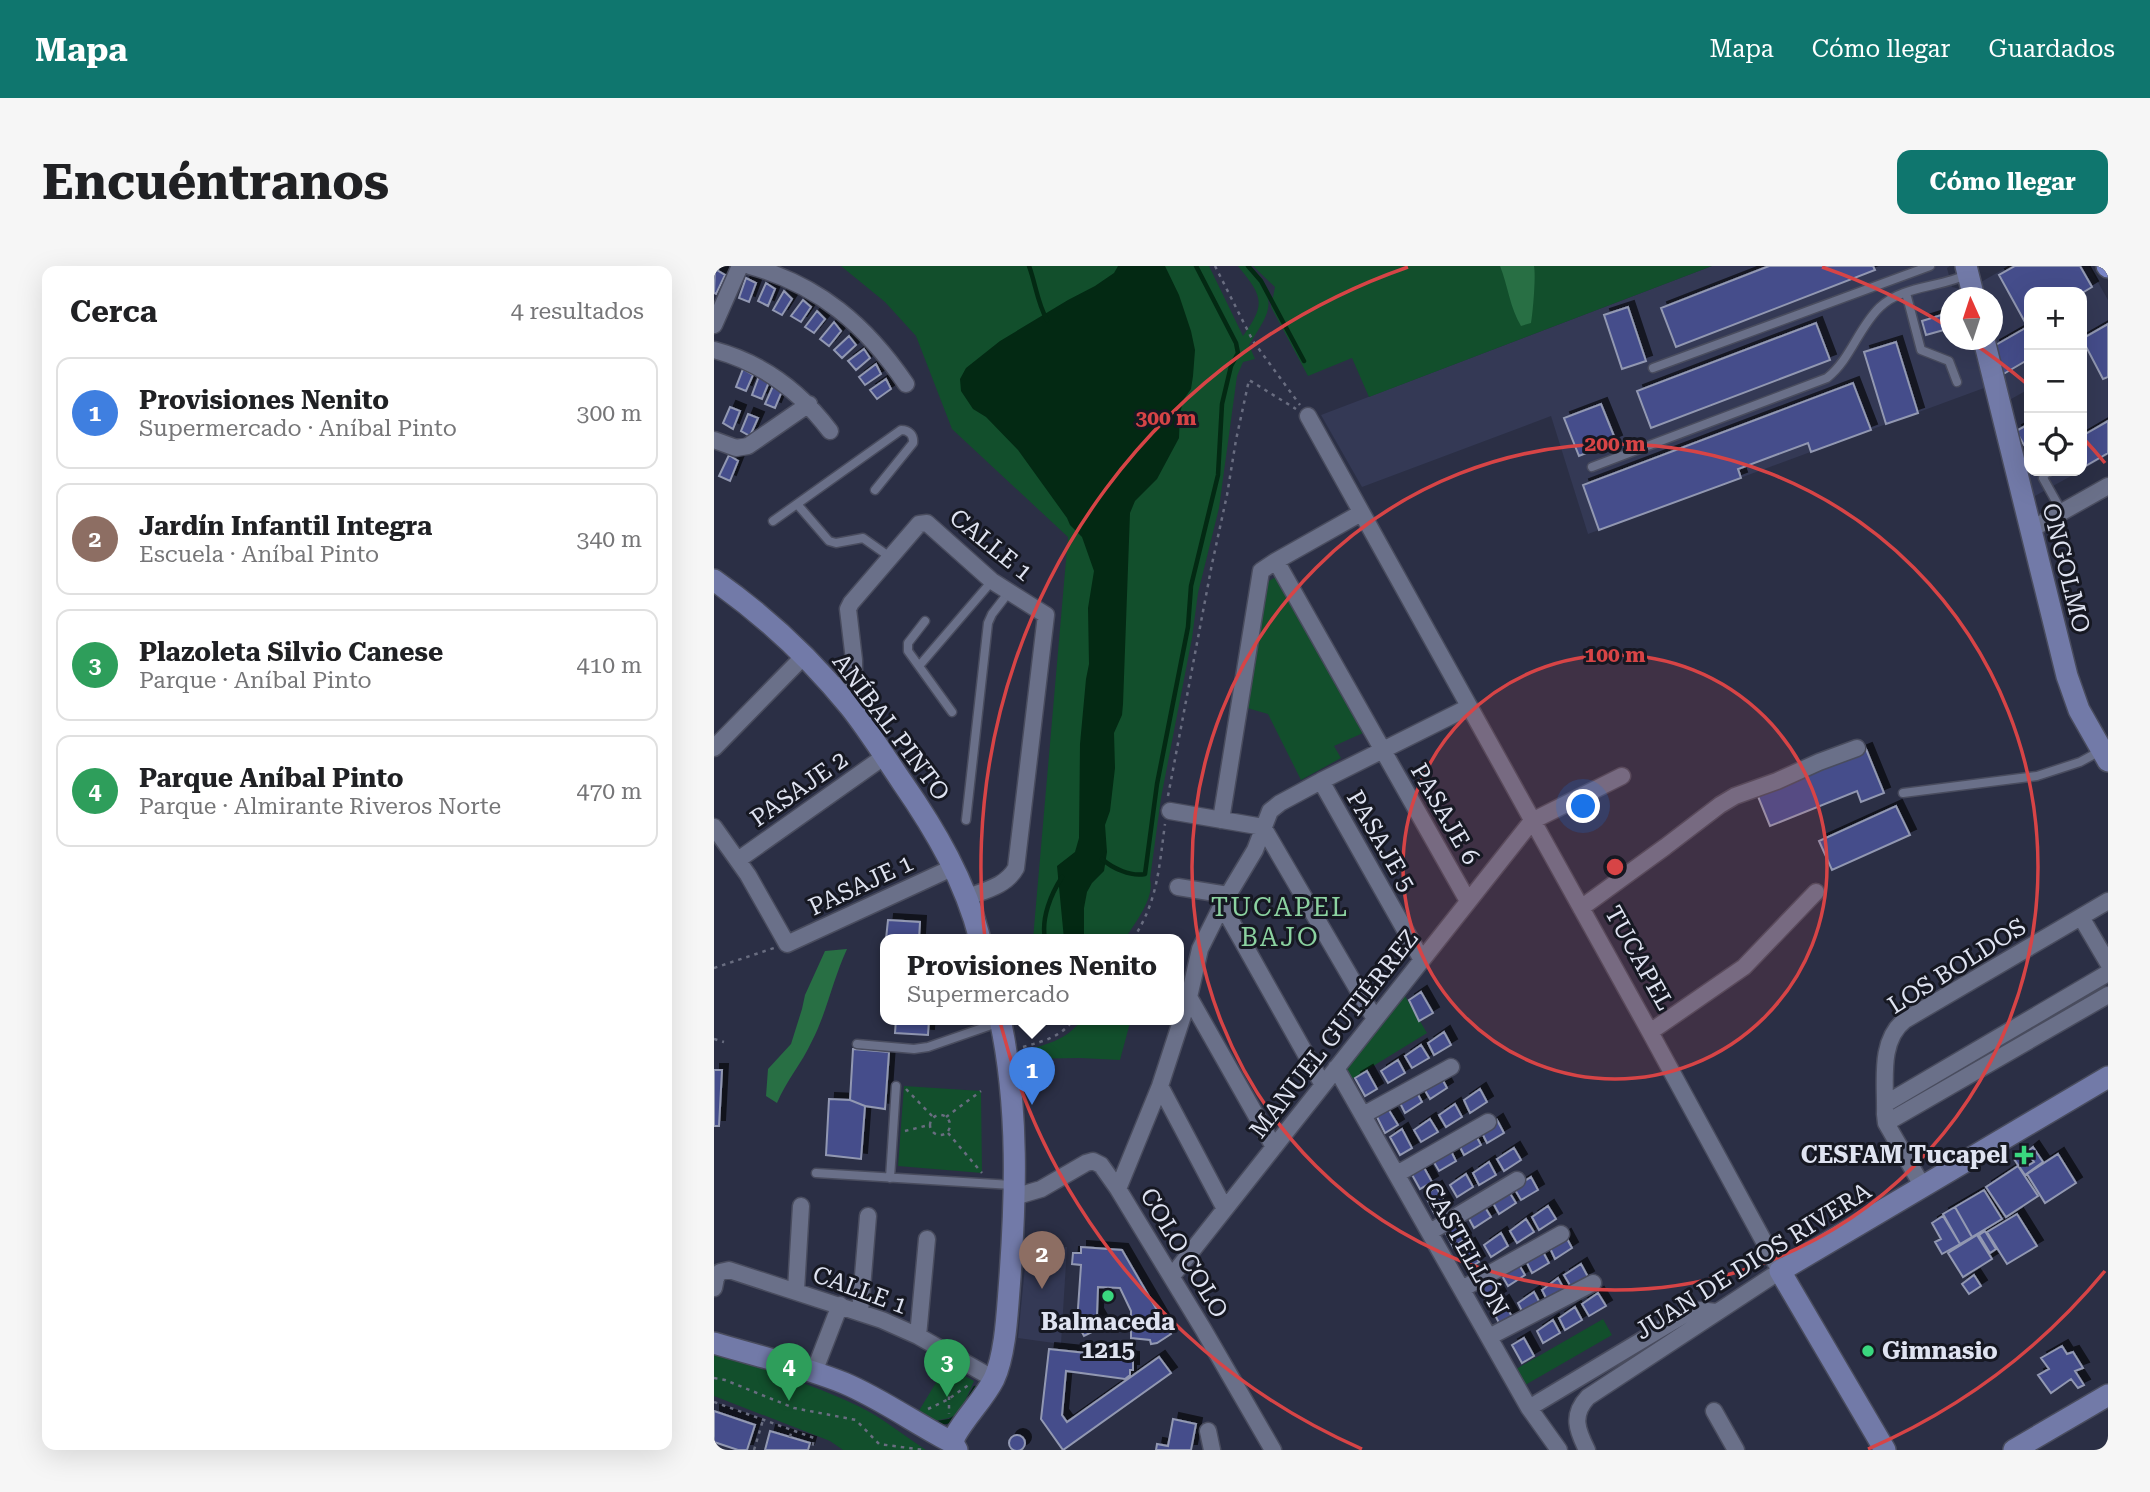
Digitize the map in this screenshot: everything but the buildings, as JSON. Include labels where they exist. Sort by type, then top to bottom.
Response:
[{"type":"street","points":[[714,325],[740,266]]},
{"type":"street","points":[[750,266],[793,282],[832,303],[882,350],[906,384]]},
{"type":"street","points":[[1972,269],[1973,287]]},
{"type":"street","points":[[714,350],[766,371],[796,391],[830,431]]},
{"type":"street","name":"ONGOLMO","points":[[1986,350],[2067,676],[2079,710],[2105,756]]},
{"type":"street","points":[[714,440],[736,448],[748,446],[808,404]]},
{"type":"street","name":"TUCAPEL","points":[[1308,416],[1780,1271],[1885,1450]]},
{"type":"street","points":[[2029,530],[2108,486]]},
{"type":"street","points":[[1221,820],[1261,571],[1361,513]]},
{"type":"street","name":"CALLE 1","points":[[835,691],[854,674],[855,660],[848,609],[851,603],[919,524],[927,523],[992,581],[1046,615],[1016,868],[1011,877],[1003,883],[968,897]]},
{"type":"street","name":"PASAJE 6","points":[[1276,561],[1468,901]]},
{"type":"street","name":"ANÍBAL PINTO","points":[[714,580],[756,612],[804,656],[849,707],[931,825],[968,897],[979,934]]},
{"type":"street","points":[[714,748],[804,656]]},
{"type":"street","points":[[1184,1012],[1200,949],[1255,850],[1267,817],[1274,807],[1469,707]]},
{"type":"street","points":[[1581,908],[1734,796],[1857,748]]},
{"type":"street","name":"PASAJE 2","points":[[738,860],[885,756]]},
{"type":"street","points":[[1532,821],[1622,776]]},
{"type":"street","name":"PASAJE 5","points":[[1321,781],[1422,960]]},
{"type":"street","points":[[1167,813],[1264,827]]},
{"type":"street","name":"MANUEL GUTIÉRREZ","points":[[1172,1276],[1532,821]]},
{"type":"street","points":[[714,827],[738,860],[788,944]]},
{"type":"street","points":[[1264,827],[1375,1019]]},
{"type":"street","name":"PASAJE 1","points":[[788,944],[954,867]]},
{"type":"street","points":[[1178,887],[1225,900],[1323,1085]]},
{"type":"street","points":[[1650,1032],[1744,967],[1816,892]]},
{"type":"street","name":"LOS BOLDOS","points":[[1886,1123],[1888,1044],[1893,1031],[1899,1025],[2108,901]]},
{"type":"street","points":[[2081,917],[2108,963]]},
{"type":"street","points":[[1885,1104],[2108,973]]},
{"type":"street","points":[[1923,1187],[1886,1123],[2108,995]]},
{"type":"street","points":[[1189,997],[1274,1147]]},
{"type":"street","points":[[714,1343],[814,1372],[845,1384],[957,1439],[991,1378],[1000,1353],[1008,1306],[1014,1191],[1012,1112],[1007,1055],[1001,1025]]},
{"type":"street","points":[[1118,1189],[1160,1086],[1180,1025]]},
{"type":"street","points":[[1363,1115],[1451,1067]]},
{"type":"street","name":"CASTELLÓN","points":[[1336,1068],[1528,1408],[1559,1450]]},
{"type":"street","name":"JUAN DE DIOS RIVERA","points":[[1587,1450],[1578,1431],[1577,1413],[1594,1393],[1780,1271],[2108,1077]]},
{"type":"street","points":[[1160,1086],[1225,1209]]},
{"type":"street","points":[[1397,1174],[1488,1122]]},
{"type":"street","name":"COLO COLO","points":[[1014,1191],[1041,1189],[1089,1162],[1101,1165],[1172,1276],[1273,1450]]},
{"type":"street","points":[[1430,1232],[1517,1180]]},
{"type":"street","points":[[796,1290],[801,1206]]},
{"type":"street","points":[[860,1312],[868,1216]]},
{"type":"street","points":[[1462,1289],[1561,1234]]},
{"type":"street","points":[[918,1336],[927,1239]]},
{"type":"street","name":"CALLE 1","points":[[714,1288],[720,1272],[729,1270],[796,1290],[918,1336],[991,1378]]},
{"type":"street","points":[[1489,1338],[1592,1283]]},
{"type":"street","points":[[814,1372],[840,1306]]},
{"type":"street","points":[[1528,1408],[1684,1315],[1699,1311],[1716,1312]]},
{"type":"street","points":[[2014,1450],[2108,1395]]},
{"type":"street","points":[[1714,1412],[1737,1450]]},
{"type":"street","points":[[1208,1431],[1212,1450]]},
{"type":"lane","points":[[1653,368],[1930,266]]},
{"type":"lane","points":[[1592,467],[1827,378],[1842,364],[1881,305],[1906,293],[1957,280],[1972,269]]},
{"type":"lane","points":[[1906,293],[1921,350],[1949,361],[1957,382]]},
{"type":"lane","points":[[772,521],[901,430],[905,430],[914,438],[913,443],[875,490]]},
{"type":"lane","points":[[2044,476],[2062,512]]},
{"type":"lane","points":[[797,504],[829,541],[836,543],[863,538],[890,557]]},
{"type":"lane","points":[[919,666],[992,581]]},
{"type":"lane","points":[[966,820],[988,623],[1009,592]]},
{"type":"lane","points":[[925,621],[908,643],[908,650],[952,712]]},
{"type":"lane","points":[[1903,793],[2037,776],[2105,756]]},
{"type":"lane","points":[[857,1044],[914,1049],[928,1047],[989,1025]]},
{"type":"lane","points":[[890,1178],[900,1086]]},
{"type":"lane","points":[[816,1173],[1014,1191]]},
{"type":"path","points":[[1215,266],[1253,341],[1308,416]]},
{"type":"path","points":[[1136,934],[1154,898],[1159,876],[1167,813],[1212,564],[1249,380],[1308,416]]},
{"type":"path","points":[[714,968],[788,944]]},
{"type":"path","points":[[1007,1055],[1065,1031],[1070,1025]]},
{"type":"path","points":[[714,1039],[724,1042]]},
{"type":"path","points":[[900,1086],[933,1117]]},
{"type":"path","points":[[946,1117],[981,1091]]},
{"type":"path","points":[[933,1117],[946,1117],[950,1123],[948,1133],[942,1136],[931,1131],[929,1125],[933,1117]]},
{"type":"path","points":[[901,1132],[929,1125]]},
{"type":"path","points":[[948,1133],[982,1173]]},
{"type":"path","points":[[949,1354],[947,1400],[949,1418],[957,1439]]},
{"type":"path","points":[[714,1378],[794,1408],[856,1420],[879,1444],[924,1450]]},
{"type":"path","points":[[927,1410],[974,1381],[991,1378]]},
{"type":"path","points":[[714,1402],[814,1438],[812,1450]]},
{"type":"path","points":[[735,1418],[737,1410]]},
{"type":"path","points":[[754,1450],[764,1419]]},
{"type":"path","points":[[790,1437],[792,1430]]},
{"type":"shaded area","points":[[841,266],[1209,266],[1243,336],[1256,315],[1258,300],[1252,285],[1238,266],[1251,266],[1265,289],[1268,298],[1267,314],[1249,345],[1255,359],[1243,362],[1237,376],[1219,508],[1198,593],[1161,798],[1150,894],[1128,934],[1033,934],[1068,537],[952,429],[916,336],[885,302]]},
{"type":"shaded area","points":[[1118,266],[1165,266],[1179,295],[1195,350],[1191,389],[1184,399],[1180,413],[1179,438],[1157,479],[1135,501],[1130,513],[1123,704],[1122,715],[1114,733],[1115,768],[1110,811],[1105,825],[1107,852],[1104,871],[1087,892],[1084,934],[1064,934],[1057,866],[1075,852],[1079,838],[1080,744],[1089,664],[1088,608],[1094,571],[1082,537],[1070,525],[1018,450],[986,417],[973,409],[961,391],[960,379],[966,368],[1000,341],[1114,273]]},
{"type":"shaded area","points":[[1253,266],[1712,266],[1369,397],[1352,358],[1308,376],[1271,307],[1275,287]]},
{"type":"shaded area","points":[[1500,266],[1534,266],[1531,323],[1521,326]]},
{"type":"shaded area","points":[[1712,266],[1950,266],[1947,268],[1952,287],[1940,287],[1940,350],[1974,350],[1984,388],[1588,534],[1551,416],[1362,487],[1321,415]]},
{"type":"shaded area","points":[[2009,266],[2089,266],[2108,300],[2108,455],[2087,467],[2087,287],[2024,287],[2024,392],[2004,403],[1995,350],[2003,350],[2003,287],[1981,287],[1981,282]]},
{"type":"shaded area","points":[[2024,454],[2024,474],[2019,457]]},
{"type":"shaded area","points":[[2024,476],[2071,476],[2035,496],[2030,495]]},
{"type":"shaded area","points":[[1276,577],[1363,733],[1334,746],[1341,758],[1301,780],[1268,714],[1247,708],[1265,583]]},
{"type":"shaded area","points":[[847,949],[817,1030],[777,1103],[766,1096],[768,1069],[791,1044],[805,995],[825,951]]},
{"type":"shaded area","points":[[1405,996],[1427,1033],[1352,1079],[1346,1070]]},
{"type":"shaded area","points":[[1129,1025],[1120,1060],[1022,1059],[1019,1052],[1062,1037],[1076,1026]]},
{"type":"shaded area","points":[[904,1086],[981,1091],[982,1173],[898,1166]]},
{"type":"shaded area","points":[[1027,1246],[1067,1247],[1061,1344],[1018,1338]]},
{"type":"shaded area","points":[[1603,1319],[1612,1335],[1520,1388],[1511,1372]]},
{"type":"shaded area","points":[[714,1353],[841,1398],[884,1421],[926,1450],[843,1450],[830,1441],[714,1396]]},
{"type":"shaded area","points":[[946,1366],[974,1381],[959,1414],[938,1420],[917,1414]]},
{"type":"waterway","points":[[1029,266],[1047,320]]},
{"type":"waterway","points":[[1102,859],[1122,871],[1145,874],[1157,784],[1188,627],[1191,586],[1218,475],[1222,404],[1231,366],[1238,353],[1236,343],[1196,266]]},
{"type":"waterway","points":[[1248,266],[1261,281],[1304,361]]},
{"type":"waterway","points":[[1044,934],[1048,906],[1062,877]]},
{"type":"waterway","points":[[970,1397],[975,1388]]},
{"type":"waterway","points":[[933,1424],[950,1421],[958,1416]]},
{"type":"place","name":"Provisiones Nenito","points":[[1032,1105]]},
{"type":"place","name":"CESFAM Tucapel","points":[[2024,1155]]},
{"type":"place","name":"Jardín Infantil Integra","points":[[1042,1289]]},
{"type":"place","name":"Balmaceda 1215","points":[[1108,1296]]},
{"type":"place","name":"Gimnasio","points":[[1868,1351]]},
{"type":"place","name":"Plazoleta Silvio Canese","points":[[947,1397]]},
{"type":"place","name":"Parque Aníbal Pinto","points":[[789,1401]]},
{"type":"district","name":"TUCAPEL BAJO","points":[[1280,922]]}]
